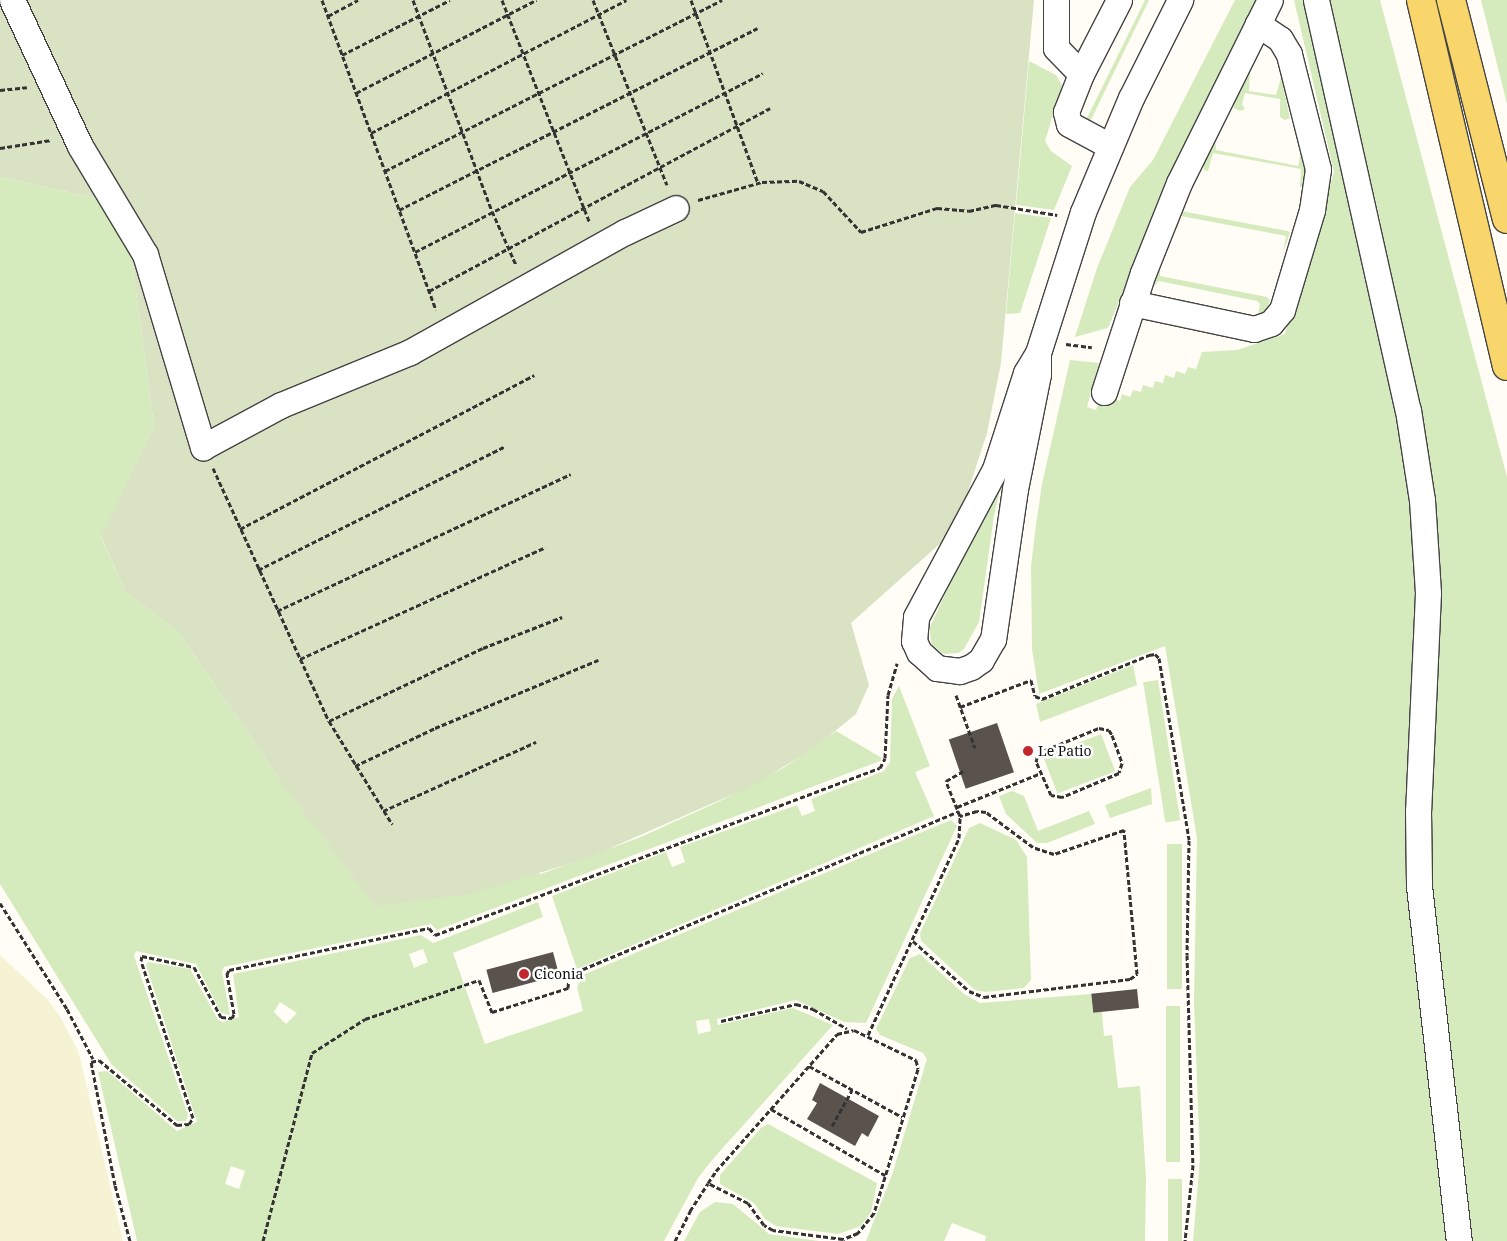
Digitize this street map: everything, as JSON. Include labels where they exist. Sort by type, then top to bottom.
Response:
[{"type":"main road","points":[[1421,0],[1507,366]]},
{"type":"main road","points":[[1451,0],[1507,219]]},
{"type":"lane","points":[[12,0],[76,137],[144,254],[203,447],[266,412],[410,352],[599,247],[676,208]]},
{"type":"lane","points":[[1056,0],[1056,48],[1081,74]]},
{"type":"lane","points":[[1110,146],[1068,124],[1066,112],[1081,74],[1119,0]]},
{"type":"lane","points":[[1038,353],[1038,374],[1014,489],[993,639],[981,660],[960,671],[948,671],[926,662],[914,641],[916,617],[995,468],[1026,373],[1038,353],[1062,271],[1110,146],[1180,0]]},
{"type":"lane","points":[[1104,392],[1132,303],[1179,183],[1270,0]]},
{"type":"lane","points":[[1316,0],[1398,363],[1422,500],[1428,593],[1418,811],[1419,894],[1458,1241]]},
{"type":"lane","points":[[1132,303],[1254,329],[1271,323],[1282,310],[1312,210],[1318,169],[1289,54],[1280,39],[1258,24]]},
{"type":"path","points":[[322,0],[444,332]]},
{"type":"path","points":[[328,16],[358,0]]},
{"type":"path","points":[[413,0],[492,211],[507,248],[528,287]]},
{"type":"path","points":[[342,55],[450,0]]},
{"type":"path","points":[[502,0],[599,247]]},
{"type":"path","points":[[356,93],[536,0]]},
{"type":"path","points":[[593,0],[676,208],[758,183],[786,179],[811,185],[833,200],[861,232],[937,208],[969,211],[996,205],[1059,215]]},
{"type":"path","points":[[371,134],[627,0]]},
{"type":"path","points":[[691,0],[758,183]]},
{"type":"path","points":[[385,171],[540,95],[614,54],[722,0]]},
{"type":"path","points":[[399,210],[711,54],[758,28]]},
{"type":"path","points":[[415,252],[763,73]]},
{"type":"path","points":[[429,291],[770,108]]},
{"type":"path","points":[[0,148],[76,137]]},
{"type":"path","points":[[240,529],[534,375]]},
{"type":"path","points":[[203,447],[329,721],[392,824]]},
{"type":"path","points":[[258,570],[504,447]]},
{"type":"path","points":[[277,611],[570,474]]},
{"type":"path","points":[[300,659],[546,547]]},
{"type":"path","points":[[329,721],[475,652],[562,617]]},
{"type":"path","points":[[93,1059],[100,1060],[176,1124],[189,1124],[192,1118],[141,961],[142,956],[194,967],[221,1017],[232,1018],[234,1014],[227,974],[229,970],[429,928],[436,935],[880,768],[886,758],[888,695],[891,679],[905,651],[914,641]]},
{"type":"path","points":[[960,707],[1031,680],[1035,696],[1042,699],[1149,655],[1155,654],[1160,658],[1189,840],[1186,955],[1193,1165],[1185,1241]]},
{"type":"path","points":[[355,766],[435,728],[598,660]]},
{"type":"path","points":[[948,671],[975,748]]},
{"type":"path","points":[[1099,728],[1109,730],[1122,763],[1116,775],[1058,798],[1048,791],[1041,773],[1036,758],[1041,751],[1099,728]]},
{"type":"path","points":[[384,811],[536,742]]},
{"type":"path","points":[[868,1036],[959,838],[960,816],[946,781],[963,771]]},
{"type":"path","points":[[263,1241],[312,1053],[365,1019],[479,980],[492,1012],[568,988],[569,975],[1041,773]]},
{"type":"path","points":[[913,940],[968,992],[984,997],[1130,979],[1137,974],[1124,830],[1054,854],[1032,847],[986,812],[977,811],[960,816]]},
{"type":"path","points":[[0,903],[67,1009],[93,1059],[92,1065],[115,1185],[130,1241]]},
{"type":"path","points":[[708,1183],[748,1203],[764,1225],[773,1230],[843,1238],[858,1233],[870,1221],[918,1064],[913,1057],[868,1036],[848,1030],[813,1009],[796,1004],[721,1021]]},
{"type":"path","points":[[675,1241],[708,1183],[770,1109],[837,1034],[848,1030]]},
{"type":"path","points":[[809,1066],[902,1117]]},
{"type":"path","points":[[832,1126],[852,1090]]},
{"type":"path","points":[[770,1109],[885,1175]]},
{"type":"shaded area","points":[[0,955],[47,999],[60,1016],[79,1053],[123,1241],[0,1241]]},
{"type":"green space","points":[[0,0],[1034,0],[1001,363],[987,433],[961,513],[943,541],[851,623],[869,685],[856,714],[814,748],[754,785],[588,858],[470,894],[375,906],[279,779],[180,634],[125,591],[101,536],[154,426],[129,239],[104,200],[0,177]]},
{"type":"green space","points":[[1145,0],[1149,0],[1089,124],[1085,122]]},
{"type":"green space","points":[[1235,0],[1264,0],[1163,196],[1108,328],[1075,337],[1097,268],[1130,187],[1153,160]]},
{"type":"green space","points":[[1294,0],[1304,0],[1365,255],[1363,273],[1391,379],[1410,491],[1417,605],[1410,910],[1446,1241],[1193,1241],[1200,1159],[1194,1002],[1197,838],[1165,646],[1039,694],[1032,649],[1031,566],[1036,525],[1042,484],[1070,360],[1099,363],[1087,407],[1096,410],[1099,402],[1108,405],[1111,398],[1120,401],[1122,394],[1130,397],[1133,390],[1141,392],[1143,385],[1153,388],[1155,381],[1163,383],[1165,375],[1174,378],[1176,371],[1185,374],[1188,367],[1196,369],[1202,352],[1237,350],[1285,334],[1334,172]]},
{"type":"green space","points":[[1329,0],[1380,0],[1507,477],[1507,1241],[1465,1241],[1433,901],[1430,794],[1435,689],[1381,243],[1381,224]]},
{"type":"green space","points":[[1481,0],[1507,0],[1507,104]]},
{"type":"green space","points":[[1029,61],[1056,75],[1062,85],[1045,141],[1051,151],[1072,166],[1054,210],[1016,205]]},
{"type":"green space","points":[[1250,72],[1249,91],[1276,95],[1281,77],[1290,118],[1285,120],[1280,117],[1280,99],[1245,93],[1242,104],[1245,109],[1240,111],[1234,108],[1234,100]]},
{"type":"green space","points":[[1215,137],[1216,150],[1298,166],[1301,151],[1310,185],[1300,187],[1301,169],[1213,153],[1208,171],[1204,170],[1203,160]]},
{"type":"green space","points":[[0,177],[104,200],[129,239],[154,426],[101,537],[125,591],[180,634],[279,779],[541,874],[641,837],[722,800],[785,767],[836,731],[882,758],[880,761],[437,930],[431,924],[224,967],[222,972],[230,1015],[221,1013],[196,964],[136,951],[134,956],[188,1115],[186,1121],[177,1121],[112,1065],[0,884]]},
{"type":"green space","points":[[1181,211],[1288,231],[1290,233],[1283,253],[1286,236],[1181,216],[1177,230],[1175,224]]},
{"type":"green space","points":[[1015,213],[1051,218],[1020,313],[1006,314]]},
{"type":"green space","points":[[1160,264],[1160,276],[1267,297],[1270,300],[1265,315],[1257,320],[1260,304],[1257,301],[1159,281],[1150,290]]},
{"type":"green space","points":[[1006,463],[994,516],[979,622],[964,649],[958,653],[944,654],[932,645],[929,629]]},
{"type":"green space","points":[[1133,665],[1137,685],[1040,722],[1036,704]]},
{"type":"green space","points":[[1158,680],[1180,820],[1165,823],[1143,682]]},
{"type":"green space","points":[[899,686],[930,766],[915,772],[934,816],[577,969],[552,896],[666,852],[672,867],[685,862],[680,847],[797,805],[802,816],[815,811],[811,799],[884,771],[890,762],[892,699]]},
{"type":"green space","points":[[1101,734],[1115,771],[1057,794],[1043,756]]},
{"type":"green space","points":[[1151,788],[1152,804],[1110,818],[1105,805]]},
{"type":"green space","points":[[1012,791],[1024,796],[1038,831],[1089,811],[1095,824],[1047,843],[1037,843],[1006,814],[999,796]]},
{"type":"green space","points":[[951,820],[957,826],[866,1023],[844,1022],[796,1000],[717,1019],[718,1025],[793,1008],[833,1025],[698,1178],[664,1241],[137,1241],[98,1072],[107,1071],[177,1131],[197,1122],[146,965],[148,962],[190,969],[218,1020],[223,1022],[239,1017],[233,974],[421,935],[433,943],[538,902],[543,917],[453,953],[485,1044],[583,1011],[577,987],[583,975]],"holes":[[[423,949],[428,962],[414,968],[409,954]],[[280,1002],[297,1013],[286,1024],[274,1012]],[[709,1019],[711,1031],[698,1034],[696,1021]],[[231,1166],[245,1171],[239,1189],[225,1184]]]},
{"type":"green space","points":[[980,823],[1016,840],[1027,857],[1031,980],[1024,988],[986,992],[975,990],[921,941],[920,933],[969,828]]},
{"type":"green space","points":[[1167,844],[1182,844],[1182,989],[1167,989]]},
{"type":"green space","points":[[920,954],[964,994],[980,1003],[1091,994],[1093,1013],[1102,1012],[1104,1036],[1112,1035],[1118,1088],[1140,1086],[1146,1178],[1145,1241],[985,1241],[986,1236],[952,1223],[944,1241],[866,1241],[892,1175],[927,1059],[923,1053],[880,1035],[876,1029],[910,958]]},
{"type":"green space","points":[[1166,1006],[1180,1006],[1180,1162],[1166,1162]]},
{"type":"green space","points":[[768,1124],[877,1183],[871,1212],[861,1226],[838,1234],[776,1226],[765,1219],[754,1203],[720,1184],[720,1175],[761,1128]]},
{"type":"green space","points":[[1168,1179],[1182,1179],[1182,1241],[1168,1241]]},
{"type":"green space","points":[[715,1202],[733,1204],[769,1234],[819,1241],[684,1241],[700,1212]]},
{"type":"building","points":[[997,723],[1014,772],[966,789],[949,740]]},
{"type":"building","points":[[553,952],[559,975],[493,993],[486,970]]},
{"type":"building","points":[[1137,989],[1139,1008],[1093,1013],[1091,994]]},
{"type":"building","points":[[820,1083],[879,1116],[868,1137],[862,1133],[855,1146],[807,1119],[817,1103],[812,1100]]},
{"type":"place","name":"Le Patio","points":[[1028,751]]},
{"type":"place","name":"Ciconia","points":[[524,974]]}]
